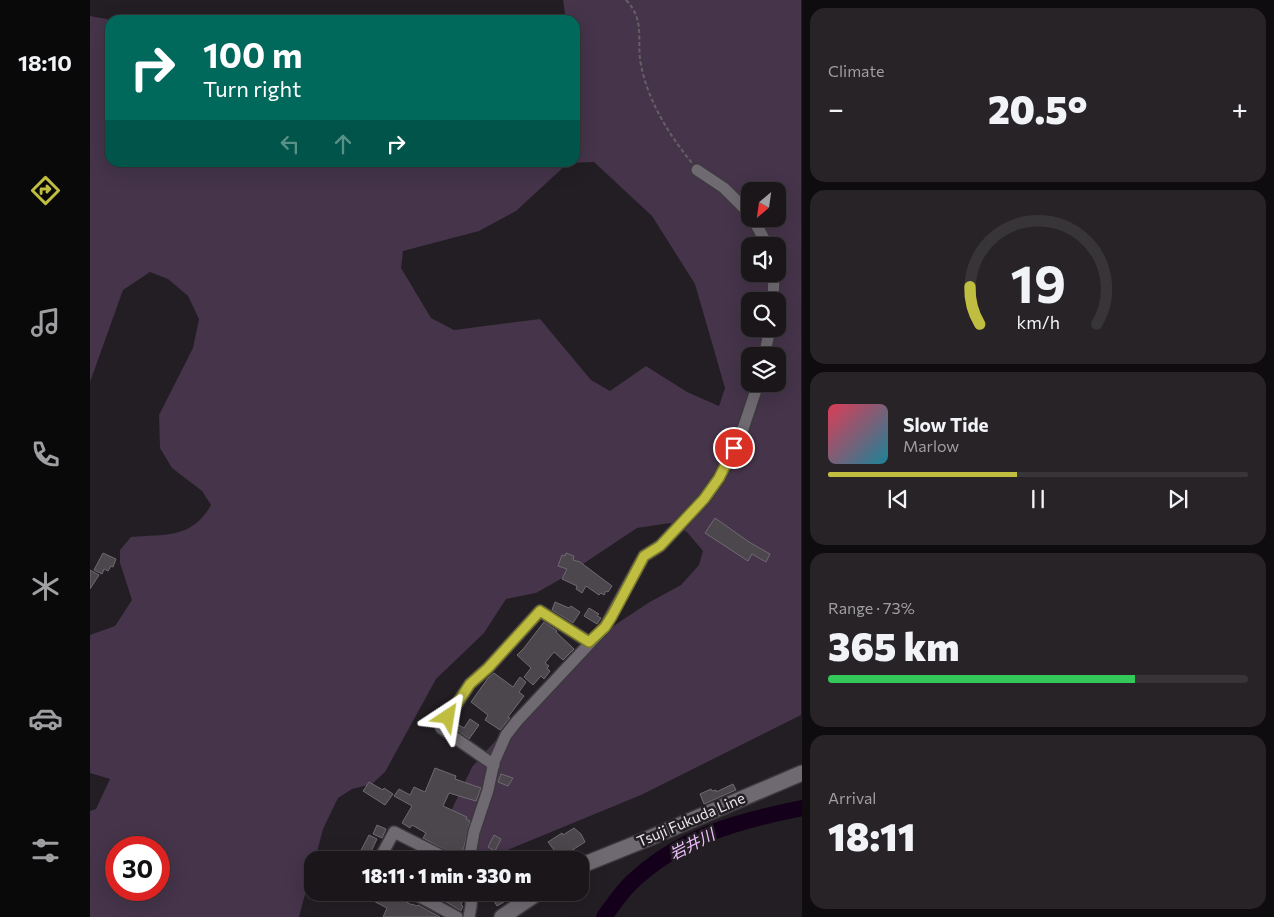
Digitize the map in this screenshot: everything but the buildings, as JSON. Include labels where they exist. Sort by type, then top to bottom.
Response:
[{"type":"main road","name":"Tsuji Fukuda Line","points":[[589,862],[802,773]]},
{"type":"main road","points":[[502,917],[526,901]]},
{"type":"street","points":[[697,170],[724,188],[741,205]]},
{"type":"street","points":[[471,851],[474,832],[494,765],[506,735],[589,642],[605,627],[644,556],[660,546],[704,499],[719,478],[742,432],[755,392]]},
{"type":"street","points":[[494,765],[442,728],[470,684],[488,668],[540,611],[589,642]]},
{"type":"street","points":[[384,851],[394,832],[432,851]]},
{"type":"street","points":[[428,901],[457,917]]},
{"type":"street","points":[[469,917],[471,901]]},
{"type":"path","points":[[626,0],[635,10],[639,29],[641,64],[651,100],[678,147],[697,170]]},
{"type":"shaded area","points":[[563,0],[801,0],[801,715],[641,795],[505,851],[432,851],[472,767],[576,651],[648,603],[681,585],[699,565],[703,551],[687,532],[670,523],[637,528],[559,580],[536,593],[506,599],[484,633],[436,679],[385,772],[372,784],[352,789],[338,798],[323,829],[317,851],[304,851],[304,898],[299,917],[90,917],[90,811],[96,809],[110,779],[90,773],[90,635],[115,626],[132,600],[120,563],[120,550],[131,537],[177,533],[195,524],[204,516],[211,505],[202,491],[172,468],[160,448],[159,415],[193,348],[199,319],[188,296],[168,279],[150,272],[123,290],[90,382],[90,16],[105,19],[105,167],[564,167],[516,211],[479,231],[403,251],[401,268],[431,318],[454,330],[540,319],[591,380],[610,391],[646,366],[687,392],[719,406],[725,388],[695,284],[652,216],[594,162],[580,163],[580,15],[565,15]]},
{"type":"waterway","name":"岩井川","points":[[604,917],[630,884],[668,854],[710,833],[732,825],[802,808]]},
{"type":"route","points":[[448,717],[470,684],[488,668],[540,611],[589,642],[596,637],[612,616],[644,556],[660,546],[704,499],[719,478],[734,448]]}]
